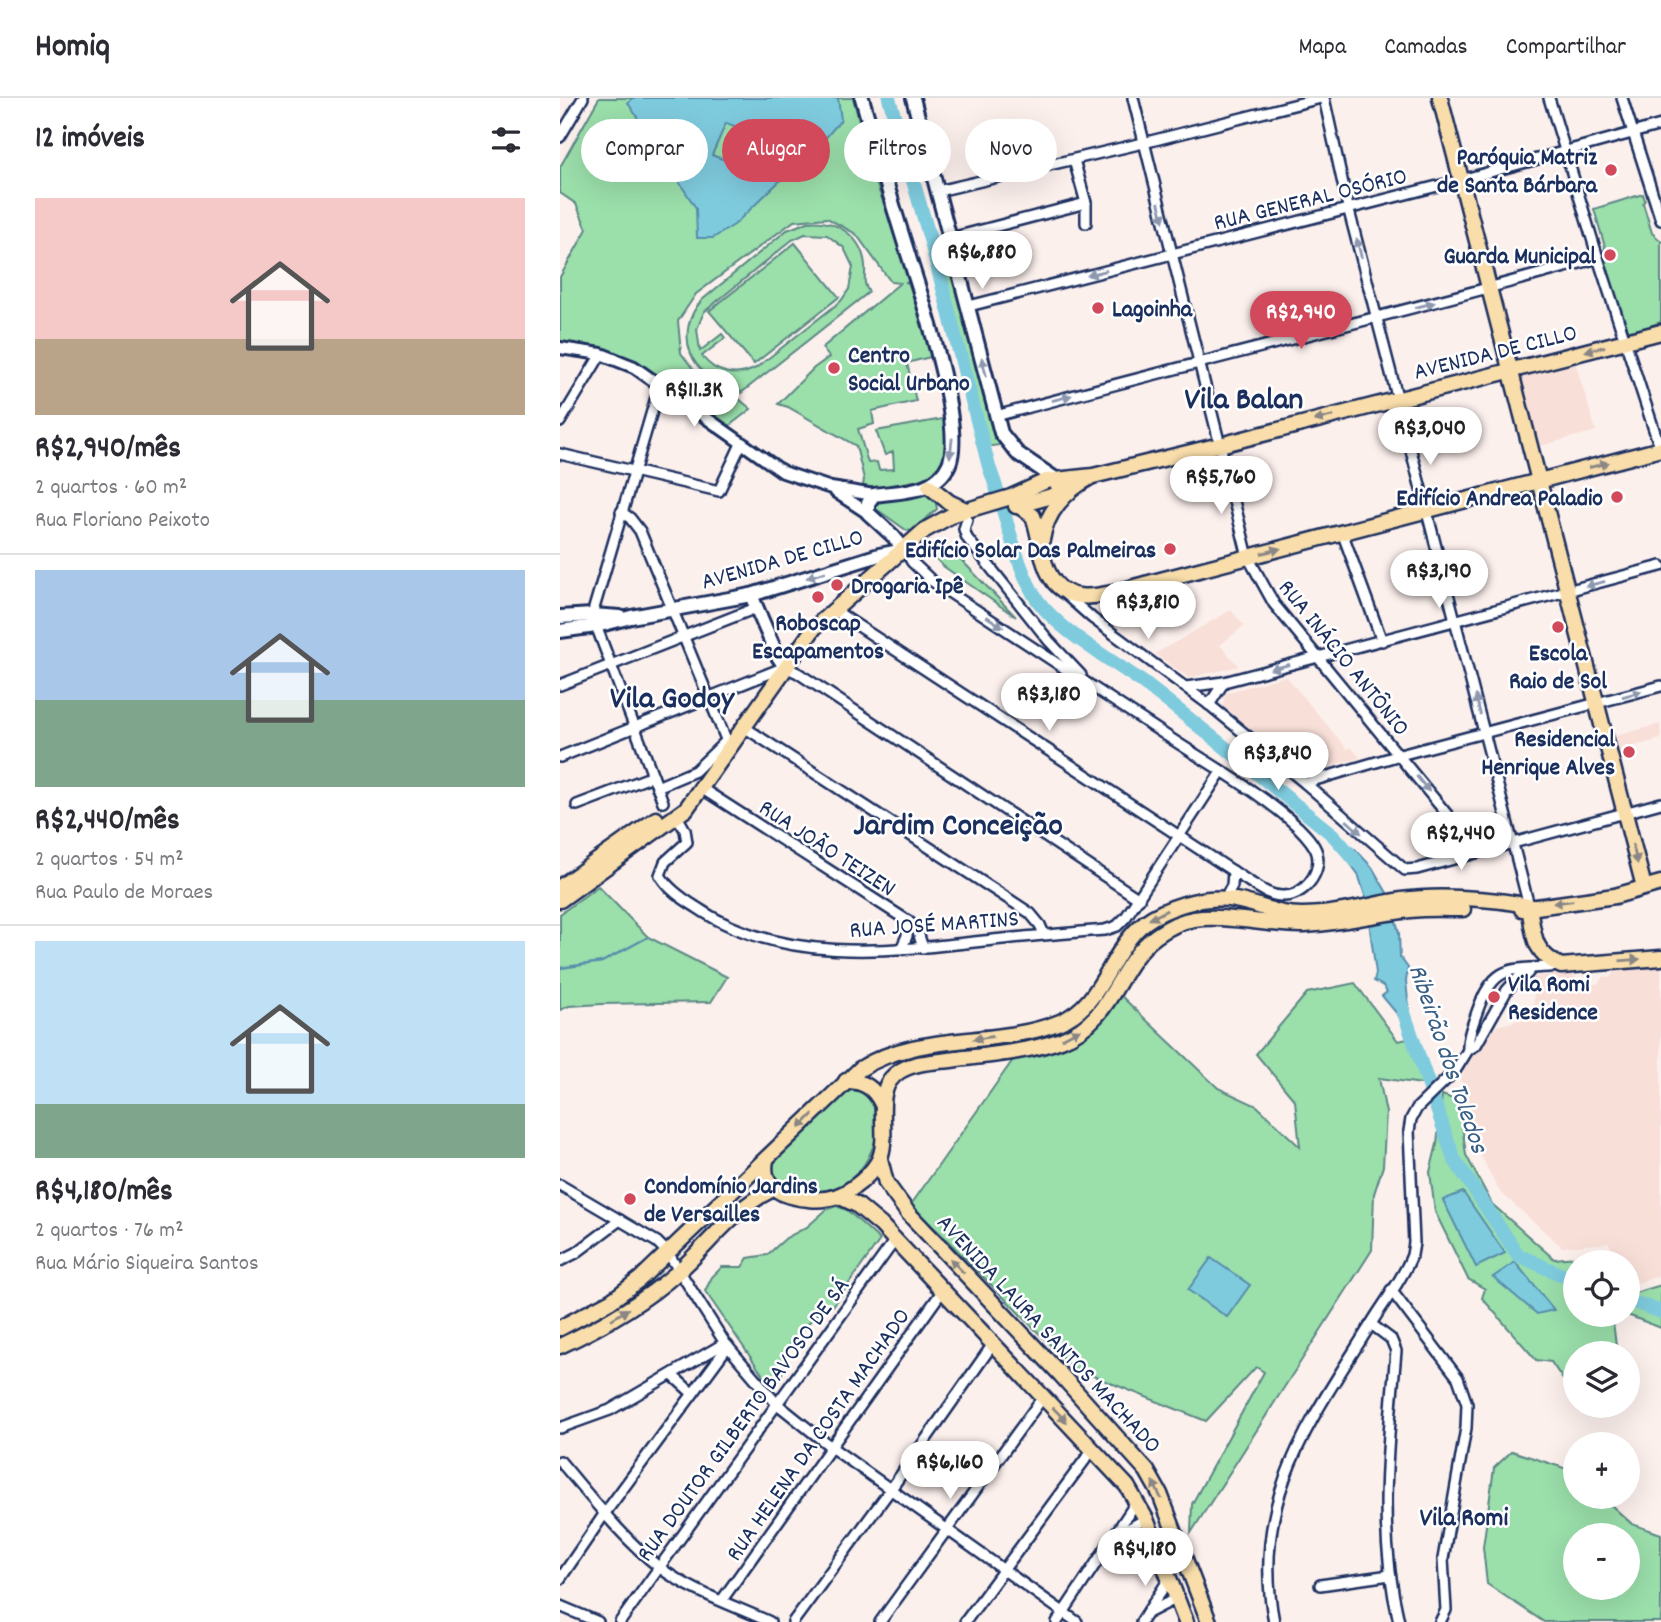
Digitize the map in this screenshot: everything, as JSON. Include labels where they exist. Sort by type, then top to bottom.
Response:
[{"type":"main road","points":[[862,98],[921,295],[953,427],[953,444],[948,464],[929,486],[874,495],[868,503],[868,513],[905,550]]},
{"type":"main road","points":[[560,887],[677,816],[700,790],[728,745],[744,727],[814,628],[934,523],[1056,495],[1059,490],[1057,480],[1026,460],[1011,447],[1001,433],[913,98]]},
{"type":"main road","points":[[1440,98],[1644,887]]},
{"type":"main road","name":"AVENIDA DE CILLO","points":[[1057,480],[1093,476],[1220,445],[1661,332]]},
{"type":"main road","points":[[1014,503],[1033,516],[1049,575],[1063,592],[1084,597],[1097,596],[1661,450]]},
{"type":"main road","points":[[1041,548],[1046,524],[1056,507],[1074,486],[1093,476]]},
{"type":"main road","points":[[929,486],[949,502],[974,513]]},
{"type":"main road","name":"AVENIDA DE CILLO","points":[[560,617],[594,620],[631,617],[751,596],[879,555],[905,550]]},
{"type":"main road","points":[[751,596],[785,667]]},
{"type":"main road","name":"AVENIDA DE CILLO","points":[[560,631],[594,620]]},
{"type":"main road","points":[[560,900],[592,870],[700,790]]},
{"type":"main road","points":[[766,1160],[765,1176],[773,1188],[797,1198],[838,1196],[858,1185],[880,1159],[882,1104],[888,1083],[896,1073],[907,1067],[1048,1044],[1073,1034],[1100,1013],[1134,958],[1153,938],[1165,929],[1192,919],[1303,925],[1438,899],[1529,906],[1615,896],[1661,883]]},
{"type":"main road","points":[[560,1328],[611,1301],[668,1254],[846,1081],[874,1060],[894,1051],[1036,1029],[1073,1016],[1089,1000],[1120,948],[1137,928],[1181,905],[1224,899],[1269,911],[1301,915],[1354,914]]},
{"type":"main road","points":[[1218,919],[1237,915],[1246,903]]},
{"type":"main road","points":[[1529,906],[1538,949],[1548,960],[1561,966],[1661,957]]},
{"type":"main road","points":[[846,1081],[869,1086],[882,1104]]},
{"type":"main road","name":"AVENIDA LAURA SANTOS MACHADO","points":[[880,1159],[886,1183],[908,1213],[1061,1375],[1147,1471],[1160,1494],[1209,1622]]},
{"type":"main road","points":[[560,1346],[591,1332],[649,1295],[680,1270],[750,1201],[773,1188]]},
{"type":"main road","name":"AVENIDA LAURA SANTOS MACHADO","points":[[838,1196],[857,1205],[895,1240],[1127,1486],[1146,1519],[1186,1622]]},
{"type":"street","points":[[562,130],[583,98]]},
{"type":"street","name":"RUA INÁCIO ANTÔNIO","points":[[1133,98],[1248,557],[1275,604],[1478,852]]},
{"type":"street","points":[[938,191],[1322,98],[1529,906]]},
{"type":"street","points":[[1549,98],[1661,450]]},
{"type":"street","points":[[1622,98],[1661,220]]},
{"type":"street","name":"RUA GENERAL OSÓRIO","points":[[969,306],[1461,180],[1661,125]]},
{"type":"street","points":[[1074,160],[1086,203],[1086,223]]},
{"type":"street","points":[[951,238],[1086,203]]},
{"type":"street","points":[[996,415],[1198,361],[1489,289],[1598,258]]},
{"type":"street","points":[[560,348],[601,354],[634,366],[783,472],[831,488],[874,495]]},
{"type":"street","points":[[560,422],[601,354]]},
{"type":"street","points":[[660,384],[621,512],[594,620],[663,802]]},
{"type":"street","points":[[560,454],[719,491],[741,444]]},
{"type":"street","points":[[831,488],[868,513]]},
{"type":"street","points":[[621,512],[636,523],[640,531],[728,745],[695,771],[657,787]]},
{"type":"street","points":[[974,513],[964,529],[967,538],[1049,641],[1092,686]]},
{"type":"street","points":[[1342,532],[1382,641]]},
{"type":"street","points":[[834,610],[1248,881],[1272,894],[1283,896],[1303,889],[1313,877],[1317,867],[1316,852],[1300,828],[1222,772],[932,581],[912,562],[905,550]]},
{"type":"street","points":[[1186,687],[1224,682],[1661,566]]},
{"type":"street","points":[[1063,592],[1305,783],[1405,870],[1661,803]]},
{"type":"street","points":[[1093,618],[1089,606],[1097,596]]},
{"type":"street","points":[[560,685],[756,608]]},
{"type":"street","points":[[1039,651],[1045,648],[1049,641]]},
{"type":"street","points":[[1330,672],[1332,663],[1343,651]]},
{"type":"street","points":[[560,757],[785,667],[798,673],[1139,899]]},
{"type":"street","points":[[1209,705],[1224,682]]},
{"type":"street","points":[[1305,783],[1661,686]]},
{"type":"street","points":[[744,727],[1030,913],[1044,934]]},
{"type":"street","name":"RUA JOSÉ MARTINS","points":[[677,816],[685,830],[687,842],[665,862],[660,875],[684,900],[728,926],[754,936],[788,944],[843,950],[923,948],[1105,930],[1117,926],[1139,899],[1222,772]]},
{"type":"street","points":[[576,805],[653,776]]},
{"type":"street","name":"RUA JOÃO TEIZEN","points":[[700,790],[908,921],[917,929],[923,948]]},
{"type":"street","points":[[1224,899],[1232,886],[1233,872]]},
{"type":"street","points":[[1246,903],[1248,881]]},
{"type":"street","points":[[1023,936],[1029,925],[1030,913]]},
{"type":"street","points":[[901,949],[908,921]]},
{"type":"street","points":[[1468,1050],[1467,1041],[1478,1008],[1488,986],[1498,976],[1509,970],[1561,966]]},
{"type":"street","points":[[1275,1622],[1269,1585],[1269,1550],[1273,1516],[1282,1483],[1301,1438],[1408,1264],[1413,1249],[1409,1132],[1414,1114],[1455,1071],[1468,1050],[1476,1045],[1507,990],[1531,969]]},
{"type":"street","points":[[1478,1008],[1487,1006],[1495,1014]]},
{"type":"street","points":[[560,1185],[657,1242],[680,1270],[726,1344],[776,1403],[831,1447],[1077,1622]]},
{"type":"street","points":[[597,1206],[605,1231]]},
{"type":"street","points":[[560,1261],[576,1253],[620,1220]]},
{"type":"street","name":"RUA DOUTOR GILBERTO BAVOSO DE SÁ","points":[[620,1622],[895,1240]]},
{"type":"street","name":"RUA HELENA DA COSTA MACHADO","points":[[722,1601],[943,1290]]},
{"type":"street","points":[[1391,1290],[1458,1378],[1467,1404],[1466,1427],[1443,1559],[1447,1606],[1440,1622]]},
{"type":"street","points":[[1371,1324],[1391,1339],[1396,1351],[1385,1484],[1390,1575],[1399,1622]]},
{"type":"street","points":[[560,1428],[610,1410],[726,1344]]},
{"type":"street","points":[[560,1579],[726,1344]]},
{"type":"street","points":[[793,1622],[993,1344]]},
{"type":"street","points":[[673,1375],[692,1393]]},
{"type":"street","points":[[880,1622],[1043,1397]]},
{"type":"street","points":[[965,1622],[1093,1449]]},
{"type":"street","points":[[560,1461],[605,1513],[659,1567],[722,1601],[771,1622]]},
{"type":"street","points":[[1056,1622],[1137,1501]]},
{"type":"street","points":[[1115,1536],[1146,1519]]},
{"type":"street","points":[[1320,1586],[1390,1575]]},
{"type":"street","points":[[1144,1618],[1169,1579]]},
{"type":"street","points":[[1144,1618],[1177,1598]]},
{"type":"street","points":[[560,1606],[598,1622]]},
{"type":"shaded area","points":[[1575,362],[1596,431],[1536,447],[1517,376]]},
{"type":"shaded area","points":[[1231,610],[1244,626],[1220,645],[1239,666],[1189,678],[1155,654]]},
{"type":"shaded area","points":[[1286,676],[1347,749],[1351,747],[1360,758],[1305,772],[1223,707],[1225,693]]},
{"type":"shaded area","points":[[1660,724],[1661,739],[1615,751],[1612,737]]},
{"type":"shaded area","points":[[1661,965],[1661,1275],[1640,1282],[1640,1250],[1612,1250],[1609,1243],[1562,1247],[1500,1192],[1474,1143],[1467,1089],[1460,1080],[1470,1060],[1497,1026],[1534,1016],[1533,977],[1571,973],[1580,983],[1597,984],[1605,976],[1610,978],[1616,970]]},
{"type":"green space","points":[[599,98],[853,98],[859,119],[844,119],[844,182],[876,182],[912,281],[905,282],[916,285],[934,356],[907,363],[916,401],[872,411],[874,424],[858,429],[868,463],[877,462],[879,470],[894,469],[893,452],[885,455],[876,431],[948,418],[945,464],[929,483],[877,491],[863,486],[864,479],[856,446],[778,404],[829,357],[822,348],[900,283],[891,282],[856,234],[827,218],[794,221],[696,294],[678,321],[681,353],[701,379],[732,393],[751,409],[725,429],[688,399],[628,361],[584,346],[560,344],[560,277],[587,229],[576,204],[560,193],[560,167],[581,130],[581,182],[708,182],[708,119],[587,119]]},
{"type":"green space","points":[[1643,194],[1652,233],[1661,241],[1661,322],[1625,335],[1602,263],[1605,247],[1594,209]]},
{"type":"green space","points":[[808,222],[818,222],[828,223],[846,232],[859,246],[863,255],[865,282],[869,292],[741,393],[736,385],[720,382],[707,375],[698,365],[691,354],[688,327],[702,300],[787,230]],"holes":[[[805,234],[827,235],[844,248],[853,267],[849,289],[841,301],[756,368],[734,373],[720,370],[707,362],[702,356],[725,338],[722,334],[700,351],[697,329],[704,312],[792,240]]]},
{"type":"green space","points":[[945,241],[1000,445],[984,447],[932,246]]},
{"type":"green space","points":[[795,243],[839,297],[754,364],[709,311]]},
{"type":"green space","points":[[924,493],[935,498],[937,509],[911,531],[875,508],[878,502]]},
{"type":"green space","points":[[947,545],[1016,617],[943,566],[932,555]]},
{"type":"green space","points":[[598,886],[648,937],[727,977],[711,1002],[602,1004],[569,1006],[560,1010],[560,914]]},
{"type":"green space","points":[[1355,983],[1398,1041],[1413,1038],[1429,1085],[1379,1078],[1386,1113],[1383,1166],[1374,1194],[1372,1250],[1191,1533],[1192,1504],[1264,1372],[1256,1367],[1206,1421],[1073,1368],[910,1206],[1015,1057],[1081,1039],[1120,995],[1218,1088],[1257,1106],[1300,1147],[1295,1101],[1256,1054],[1307,993]]},
{"type":"green space","points":[[855,1090],[870,1098],[877,1114],[876,1135],[869,1157],[854,1176],[833,1188],[806,1191],[773,1180],[771,1166],[774,1158],[844,1092]]},
{"type":"green space","points":[[1442,1095],[1459,1101],[1466,1155],[1492,1204],[1554,1259],[1563,1258],[1563,1327],[1614,1327],[1615,1341],[1563,1341],[1563,1380],[1551,1362],[1536,1360],[1482,1298],[1485,1289],[1468,1279],[1435,1212],[1430,1172],[1437,1144]]},
{"type":"green space","points":[[836,1206],[847,1210],[880,1240],[833,1306],[825,1305],[791,1342],[780,1380],[774,1386],[769,1384],[705,1291],[712,1277],[722,1267],[742,1267],[748,1258],[767,1255],[786,1238]]},
{"type":"green space","points":[[1661,1285],[1661,1328],[1640,1320],[1640,1291]]},
{"type":"green space","points":[[1512,1451],[1563,1468],[1563,1509],[1615,1509],[1631,1523],[1563,1523],[1563,1600],[1640,1600],[1640,1527],[1661,1534],[1661,1622],[1544,1622],[1487,1584],[1483,1547],[1494,1468]]},
{"type":"water","points":[[633,98],[838,98],[841,120],[830,133],[830,119],[722,119],[722,132],[712,155],[722,158],[722,182],[779,182],[734,225],[713,238],[697,238],[696,208],[679,182],[708,182],[708,119],[638,119],[628,103]]},
{"type":"water","points":[[884,98],[889,98],[895,119],[890,119]]},
{"type":"water","points":[[908,182],[912,182],[927,234]]},
{"type":"water","points":[[1344,848],[1355,849],[1372,867],[1390,898],[1399,933],[1400,957],[1408,968],[1406,981],[1410,1019],[1403,1021],[1382,996],[1387,992],[1383,986],[1374,981],[1376,973],[1369,908],[1358,874],[1344,855]]},
{"type":"water","points":[[1463,1192],[1505,1253],[1476,1267],[1443,1200]]},
{"type":"water","points":[[1211,1258],[1250,1285],[1227,1317],[1188,1290]]},
{"type":"water","points":[[1515,1262],[1554,1310],[1537,1314],[1493,1277]]},
{"type":"waterway","name":"Ribeirão dos Toledos","points":[[889,98],[932,246],[989,467],[1020,563],[1033,593],[1055,620],[1195,723],[1333,835],[1356,861]]},
{"type":"waterway","points":[[560,968],[602,962],[648,937]]},
{"type":"waterway","name":"Ribeirão dos Toledos","points":[[1401,1004],[1454,1159],[1518,1255],[1563,1276]]},
{"type":"waterway","name":"Ribeirão dos Toledos","points":[[1640,1304],[1661,1312]]},
{"type":"place","name":"Paróquia Matriz de Santa Bárbara","points":[[1611,170]]},
{"type":"place","name":"Guarda Municipal","points":[[1610,255]]},
{"type":"place","name":"Lagoinha","points":[[1098,308]]},
{"type":"place","name":"Centro Social Urbano","points":[[834,368]]},
{"type":"place","name":"Edifício Andrea Paladio","points":[[1617,497]]},
{"type":"place","name":"Edifício Solar Das Palmeiras","points":[[1170,549]]},
{"type":"place","name":"Drogaria Ipê","points":[[837,585]]},
{"type":"place","name":"Roboscap Escapamentos","points":[[818,597]]},
{"type":"place","name":"Escola Raio de Sol","points":[[1558,627]]},
{"type":"place","name":"Residencial Henrique Alves","points":[[1629,752]]},
{"type":"place","name":"Vila Romi Residence","points":[[1494,997]]},
{"type":"place","name":"Condomínio Jardins de Versailles","points":[[630,1199]]},
{"type":"district","name":"Vila Balan","points":[[1244,397]]},
{"type":"district","name":"Vila Godoy","points":[[672,696]]},
{"type":"district","name":"Jardim Conceição","points":[[958,823]]},
{"type":"district","name":"Vila Romi","points":[[1464,1516]]}]
